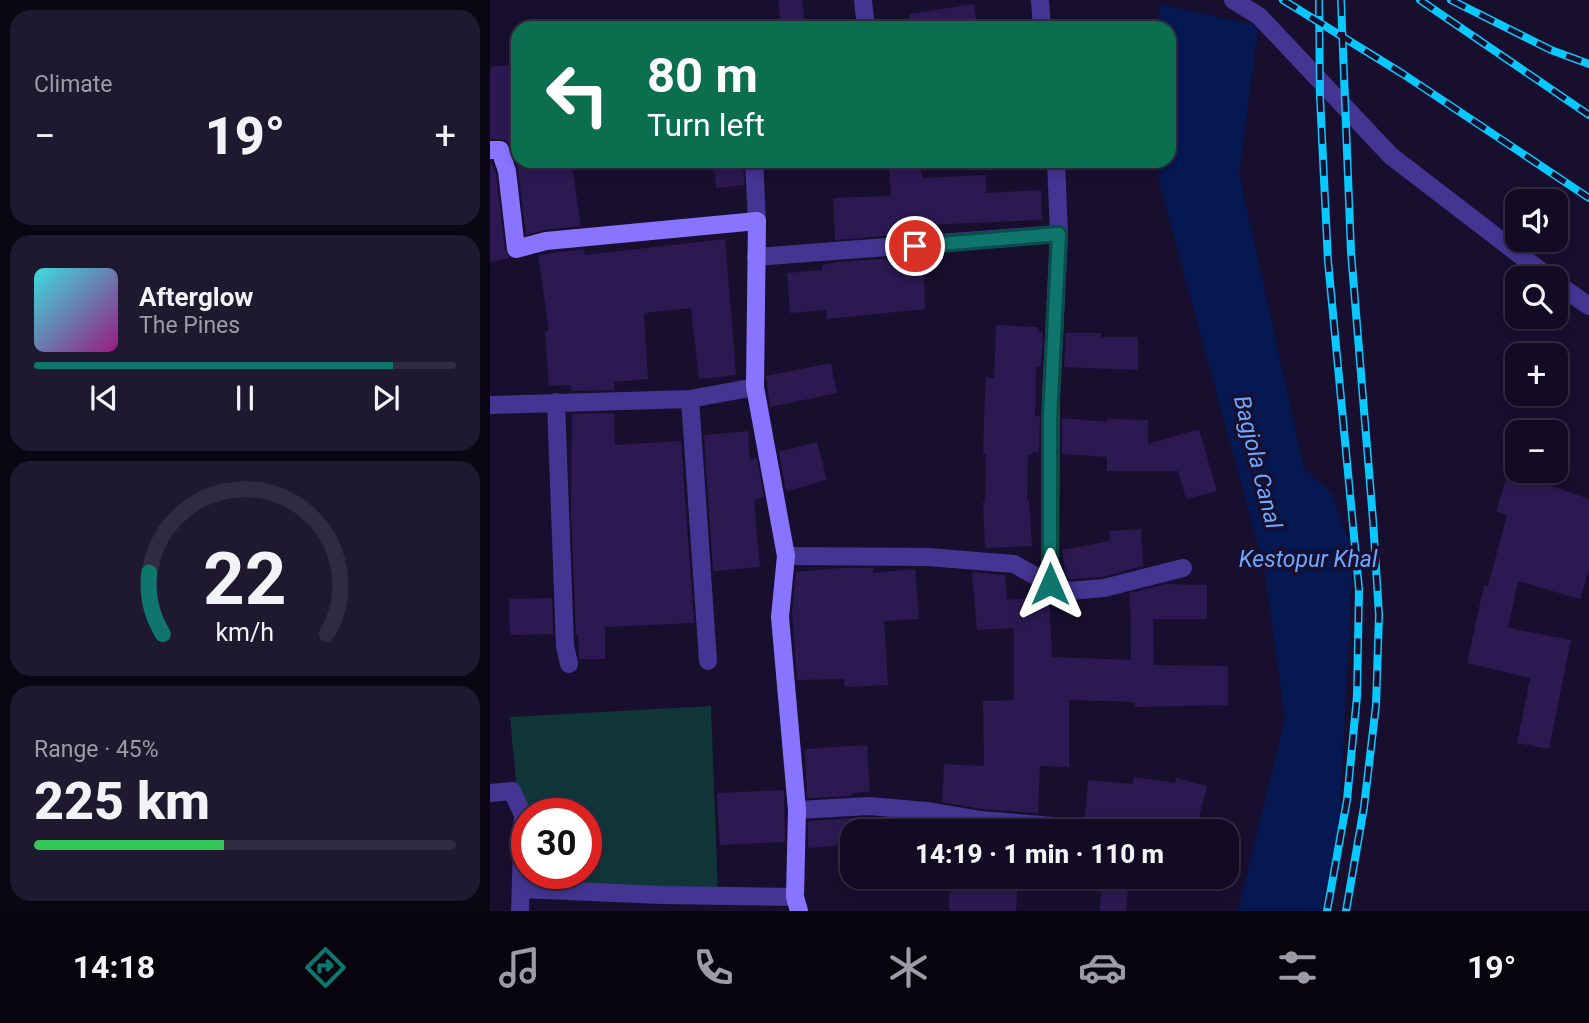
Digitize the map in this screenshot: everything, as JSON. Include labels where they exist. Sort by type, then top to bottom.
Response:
[{"type":"street","points":[[863,0],[865,21]]},
{"type":"street","points":[[1040,0],[1042,21]]},
{"type":"street","points":[[1233,0],[1259,16],[1391,156],[1534,266]]},
{"type":"street","points":[[490,150],[500,150],[507,171],[516,249],[546,242],[757,221]]},
{"type":"street","points":[[520,911],[522,889],[797,904],[797,810],[780,617],[786,556],[755,387],[757,221],[754,168]]},
{"type":"street","points":[[1050,584],[1051,398],[1059,234],[1056,168]]},
{"type":"street","points":[[756,257],[1059,234]]},
{"type":"street","points":[[1568,291],[1589,306]]},
{"type":"street","points":[[490,405],[690,399],[755,387]]},
{"type":"street","points":[[690,399],[708,662]]},
{"type":"street","points":[[556,402],[565,646],[569,664]]},
{"type":"street","points":[[786,556],[928,557],[1014,565],[1069,591],[1104,588],[1183,568]]},
{"type":"street","points":[[490,793],[512,791],[515,798]]},
{"type":"street","points":[[797,810],[870,806],[974,819]]},
{"type":"green space","points":[[711,706],[718,896],[526,889],[602,889],[602,798],[518,798],[510,717]]},
{"type":"water","name":"Kestopur Khal","points":[[1159,4],[1258,26],[1239,174],[1304,469],[1332,493],[1353,555],[1339,827],[1321,911],[1238,911],[1285,719],[1265,570],[1159,182],[1159,168],[1176,168],[1176,21],[1159,21]]},
{"type":"building","points":[[778,0],[802,0],[804,21],[780,21]]},
{"type":"building","points":[[974,4],[976,21],[910,21],[909,14]]},
{"type":"building","points":[[511,65],[511,146],[506,140],[490,139],[490,67]]},
{"type":"building","points":[[490,161],[496,173],[505,250],[510,258],[490,262]]},
{"type":"building","points":[[572,168],[581,226],[526,235],[518,169]]},
{"type":"building","points":[[714,168],[743,168],[744,185],[716,188]]},
{"type":"building","points":[[889,168],[921,168],[922,178],[986,175],[986,193],[1041,190],[1042,220],[925,225],[925,233],[835,240],[833,198],[891,196]]},
{"type":"building","points":[[725,239],[736,375],[699,379],[691,308],[644,313],[648,379],[614,382],[614,390],[571,391],[571,385],[549,386],[545,331],[549,331],[538,255],[584,249],[585,255]]},
{"type":"building","points":[[923,256],[925,309],[827,319],[826,310],[790,313],[787,273],[822,270],[822,265],[836,262]]},
{"type":"building","points":[[996,325],[1038,327],[1038,332],[1043,332],[1041,366],[1036,367],[1035,416],[1040,416],[1039,452],[1028,455],[1027,500],[1032,546],[985,548],[983,502],[986,454],[983,454],[986,377],[994,378]]},
{"type":"building","points":[[1066,333],[1138,337],[1138,370],[1064,367]]},
{"type":"building","points":[[831,363],[837,393],[770,407],[766,376]]},
{"type":"building","points":[[614,413],[615,445],[681,441],[694,623],[605,627],[605,659],[579,659],[571,507],[572,414]]},
{"type":"building","points":[[1062,418],[1107,422],[1107,419],[1148,420],[1148,444],[1199,429],[1217,491],[1186,499],[1178,471],[1107,471],[1107,457],[1062,454]]},
{"type":"building","points":[[748,431],[750,460],[757,458],[764,497],[754,500],[760,567],[713,571],[704,435]]},
{"type":"building","points":[[817,442],[827,480],[786,491],[779,452]]},
{"type":"building","points":[[1505,483],[1543,483],[1589,499],[1589,569],[1580,599],[1518,581],[1508,628],[1571,640],[1549,749],[1517,743],[1530,678],[1467,663],[1484,585],[1488,586],[1507,515],[1496,511]]},
{"type":"building","points":[[1141,529],[1143,566],[1102,577],[1066,578],[1062,550],[1110,541],[1109,531]]},
{"type":"building","points":[[873,568],[873,573],[915,569],[919,619],[884,621],[888,685],[845,687],[844,679],[797,680],[792,612],[796,572]]},
{"type":"building","points":[[972,572],[1005,575],[1007,600],[1049,596],[1052,657],[1131,660],[1130,593],[1165,584],[1207,585],[1207,619],[1153,619],[1154,665],[1228,666],[1228,705],[1135,707],[1135,702],[1069,700],[1069,767],[1040,766],[1038,813],[981,809],[942,802],[944,764],[984,766],[983,701],[1014,700],[1014,628],[977,630]]},
{"type":"building","points":[[552,598],[553,634],[510,635],[509,599]]},
{"type":"building","points":[[867,745],[870,792],[852,793],[852,796],[807,798],[805,749]]},
{"type":"building","points":[[1134,777],[1175,783],[1176,778],[1207,786],[1199,819],[1085,817],[1088,780],[1133,784]]},
{"type":"building","points":[[784,790],[785,842],[720,845],[717,793]]},
{"type":"building","points":[[854,818],[854,819],[840,819],[840,845],[808,848],[808,821]]},
{"type":"building","points":[[950,889],[1017,889],[1016,911],[949,911]]},
{"type":"building","points":[[1101,889],[1128,889],[1126,911],[1100,911]]},
{"type":"railway","points":[[1283,0],[1403,74],[1589,198]]},
{"type":"railway","points":[[1319,0],[1320,97],[1328,261],[1359,589],[1357,696],[1347,800],[1327,911]]},
{"type":"railway","points":[[1341,0],[1351,252],[1379,615],[1376,705],[1364,807],[1346,911]]},
{"type":"railway","points":[[1420,0],[1589,115]]},
{"type":"railway","points":[[1451,0],[1551,50],[1589,64]]},
{"type":"route","points":[[915,246],[1059,234],[1050,419],[1050,584]]},
{"type":"water label","name":"Bagjola Canal","points":[[1258,462]]}]
